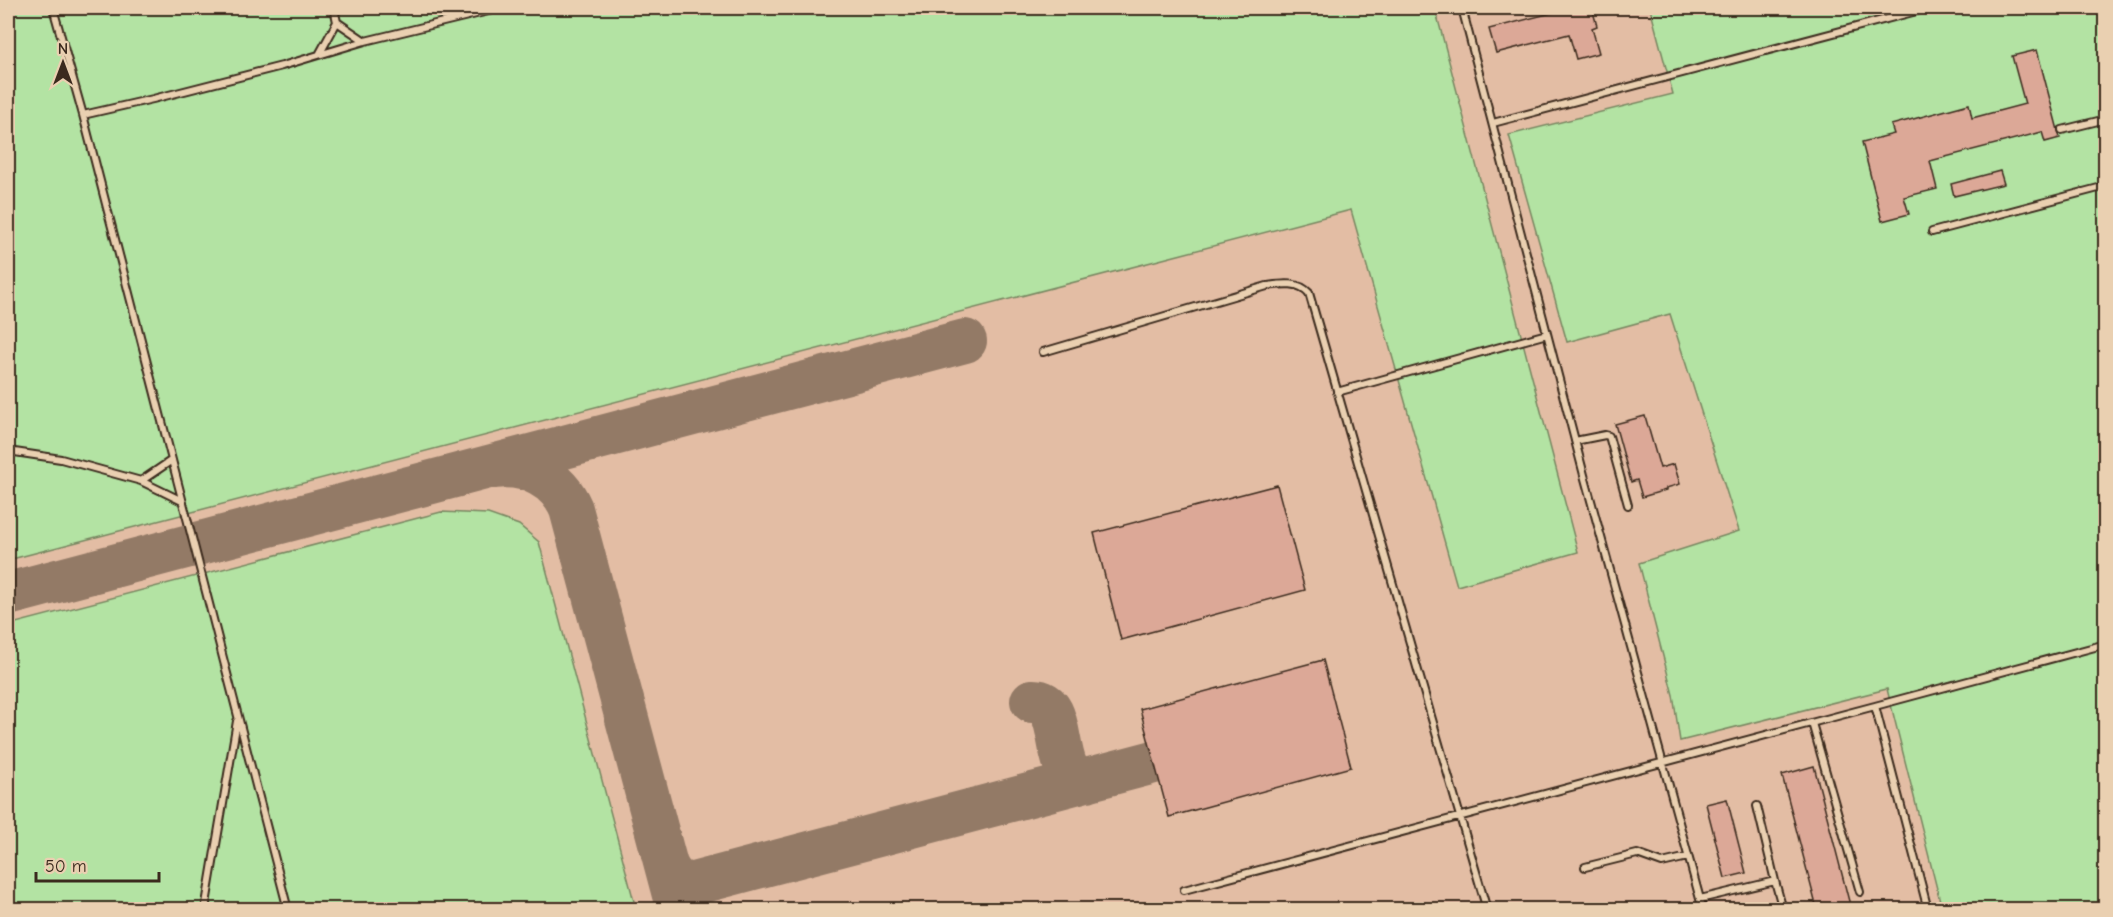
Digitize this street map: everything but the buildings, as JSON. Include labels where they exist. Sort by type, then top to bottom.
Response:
[{"type":"lane","points":[[53,8],[83,115],[288,909]]},
{"type":"lane","points":[[319,53],[328,42],[337,22],[334,8]]},
{"type":"lane","points":[[83,115],[282,66],[319,53],[501,8]]},
{"type":"lane","points":[[1462,8],[1575,441],[1703,909]]},
{"type":"lane","points":[[1493,123],[1928,8]]},
{"type":"lane","points":[[2102,8],[2106,19]]},
{"type":"lane","points":[[337,22],[365,41]]},
{"type":"lane","points":[[2062,130],[2106,119]]},
{"type":"lane","points":[[1932,232],[2106,186]]},
{"type":"lane","points":[[1043,352],[1267,286],[1295,285],[1304,288],[1309,293],[1487,909]]},
{"type":"lane","points":[[1337,392],[1547,334]]},
{"type":"lane","points":[[1575,441],[1609,436],[1628,505]]},
{"type":"lane","points":[[8,451],[61,459],[141,481],[182,501]]},
{"type":"lane","points":[[141,481],[172,460]]},
{"type":"lane","points":[[1184,890],[2106,644]]},
{"type":"lane","points":[[1875,706],[1928,909]]},
{"type":"lane","points":[[205,909],[238,718]]},
{"type":"lane","points":[[1812,723],[1860,891]]},
{"type":"lane","points":[[1757,806],[1783,909]]},
{"type":"lane","points":[[1585,867],[1637,854],[1662,863],[1688,857]]},
{"type":"lane","points":[[1700,899],[1775,881]]},
{"type":"shaded area","points":[[8,8],[2105,8],[2105,909],[8,909]]},
{"type":"green space","points":[[8,8],[1435,8],[1578,552],[1457,586],[1351,210],[8,560]]},
{"type":"green space","points":[[1650,8],[2105,8],[2105,909],[1942,909],[1887,689],[1680,741],[1673,695],[1639,563],[1739,531],[1670,314],[1567,342],[1509,135],[1673,94]]},
{"type":"green space","points":[[441,512],[488,514],[519,525],[539,542],[636,909],[8,910],[8,625]]},
{"type":"taxiway","points":[[8,594],[965,341]]},
{"type":"taxiway","points":[[495,467],[519,468],[540,475],[558,489],[571,509],[678,910]]},
{"type":"taxiway","points":[[1032,701],[1044,704],[1052,713],[1067,768],[1075,777],[1087,780]]},
{"type":"taxiway","points":[[667,867],[677,880],[693,884],[1154,762]]}]
